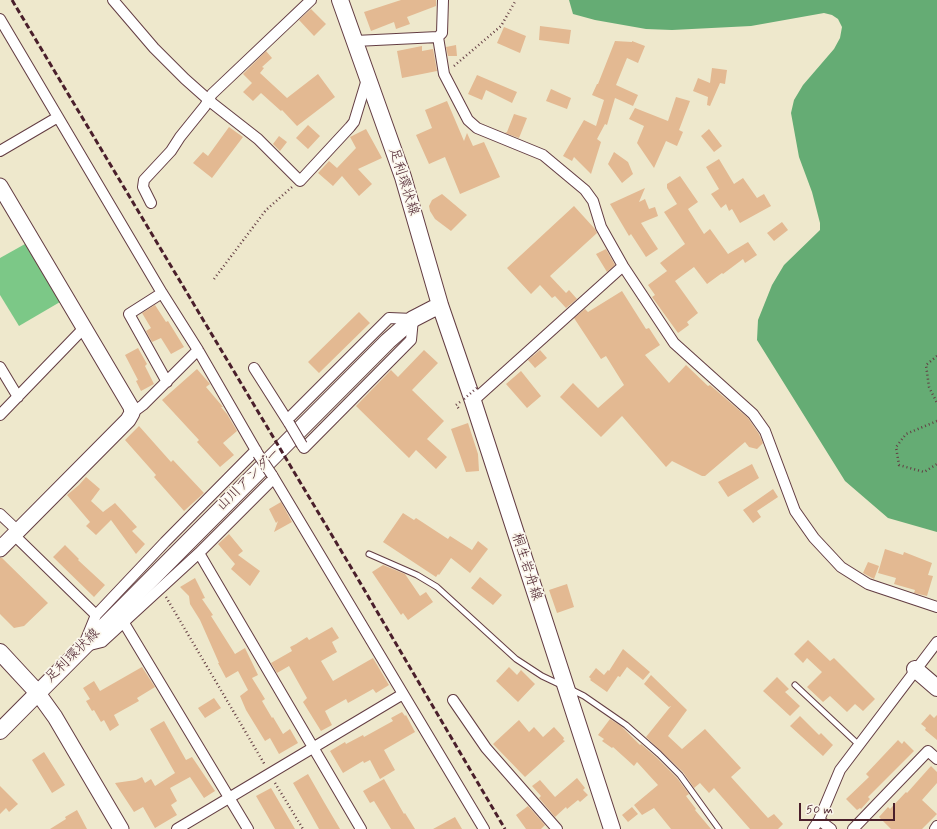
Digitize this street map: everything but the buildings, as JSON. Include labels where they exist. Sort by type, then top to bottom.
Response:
[{"type":"main road","name":"足利環状線","points":[[340,0],[403,177],[440,305]]},
{"type":"main road","points":[[413,319],[440,305]]},
{"type":"main road","name":"桐生岩舟線","points":[[440,305],[468,400],[612,829]]},
{"type":"main road","name":"山川アンダー","points":[[110,619],[388,341],[413,319]]},
{"type":"main road","name":"足利環状線","points":[[0,731],[110,619]]},
{"type":"main road","points":[[0,652],[38,692]]},
{"type":"main road","points":[[915,669],[937,688]]},
{"type":"street","points":[[113,0],[154,48],[185,79],[258,139],[300,181],[354,122],[368,76]]},
{"type":"street","points":[[151,203],[143,187],[144,180],[171,151],[212,94],[312,0]]},
{"type":"street","points":[[443,0],[442,32],[438,37],[444,74],[468,120],[477,128],[543,155],[585,190],[593,202],[601,227],[624,266],[674,343],[753,414],[766,431],[795,511],[814,538],[841,567],[868,584],[937,607]]},
{"type":"street","points":[[0,19],[162,293],[198,350],[257,452],[484,829]]},
{"type":"street","points":[[355,41],[438,37]]},
{"type":"street","points":[[0,151],[58,117]]},
{"type":"street","points":[[0,186],[4,202],[84,328],[131,407],[132,413]]},
{"type":"street","points":[[468,400],[624,266]]},
{"type":"street","points":[[162,293],[129,314],[167,382]]},
{"type":"street","points":[[254,368],[304,448],[411,340],[413,319],[389,318],[288,422]]},
{"type":"street","points":[[0,414],[84,328]]},
{"type":"street","points":[[0,549],[128,420],[132,413],[143,405],[198,350]]},
{"type":"street","points":[[0,367],[18,397]]},
{"type":"street","points":[[110,619],[165,542],[257,452]]},
{"type":"street","points":[[110,619],[199,553],[272,477]]},
{"type":"street","points":[[0,514],[16,533],[110,619],[230,798],[248,829]]},
{"type":"street","points":[[199,553],[361,829]]},
{"type":"street","points":[[813,829],[819,820],[840,770],[915,669],[937,642]]},
{"type":"street","points":[[38,692],[55,717],[121,829]]},
{"type":"street","points":[[177,829],[403,694]]},
{"type":"street","points":[[453,700],[486,748],[556,829]]},
{"type":"street","points":[[853,829],[928,751],[937,759]]},
{"type":"street","points":[[819,820],[831,829]]},
{"type":"lane","points":[[369,554],[417,575],[437,587],[516,659],[542,676],[584,696],[626,725],[680,775],[720,829]]},
{"type":"lane","points":[[795,685],[859,745]]},
{"type":"path","points":[[444,74],[501,26],[516,0]]},
{"type":"path","points":[[214,279],[266,210],[300,181]]},
{"type":"path","points":[[937,356],[926,365],[929,388],[937,403]]},
{"type":"path","points":[[468,400],[479,386]]},
{"type":"path","points":[[937,421],[906,434],[896,447],[899,465],[924,472],[937,464]]},
{"type":"path","points":[[165,594],[303,829]]},
{"type":"green space","points":[[569,0],[937,0],[937,532],[888,518],[845,481],[757,340],[758,320],[772,285],[784,265],[820,230],[820,223],[812,192],[799,157],[791,113],[794,100],[803,85],[834,49],[840,38],[842,27],[838,19],[832,15],[824,13],[751,26],[672,30],[646,29],[595,20],[573,14]]},
{"type":"green space","points":[[25,244],[60,302],[19,326],[0,295],[0,258]]},
{"type":"railway","points":[[12,0],[355,574],[505,829]]}]
